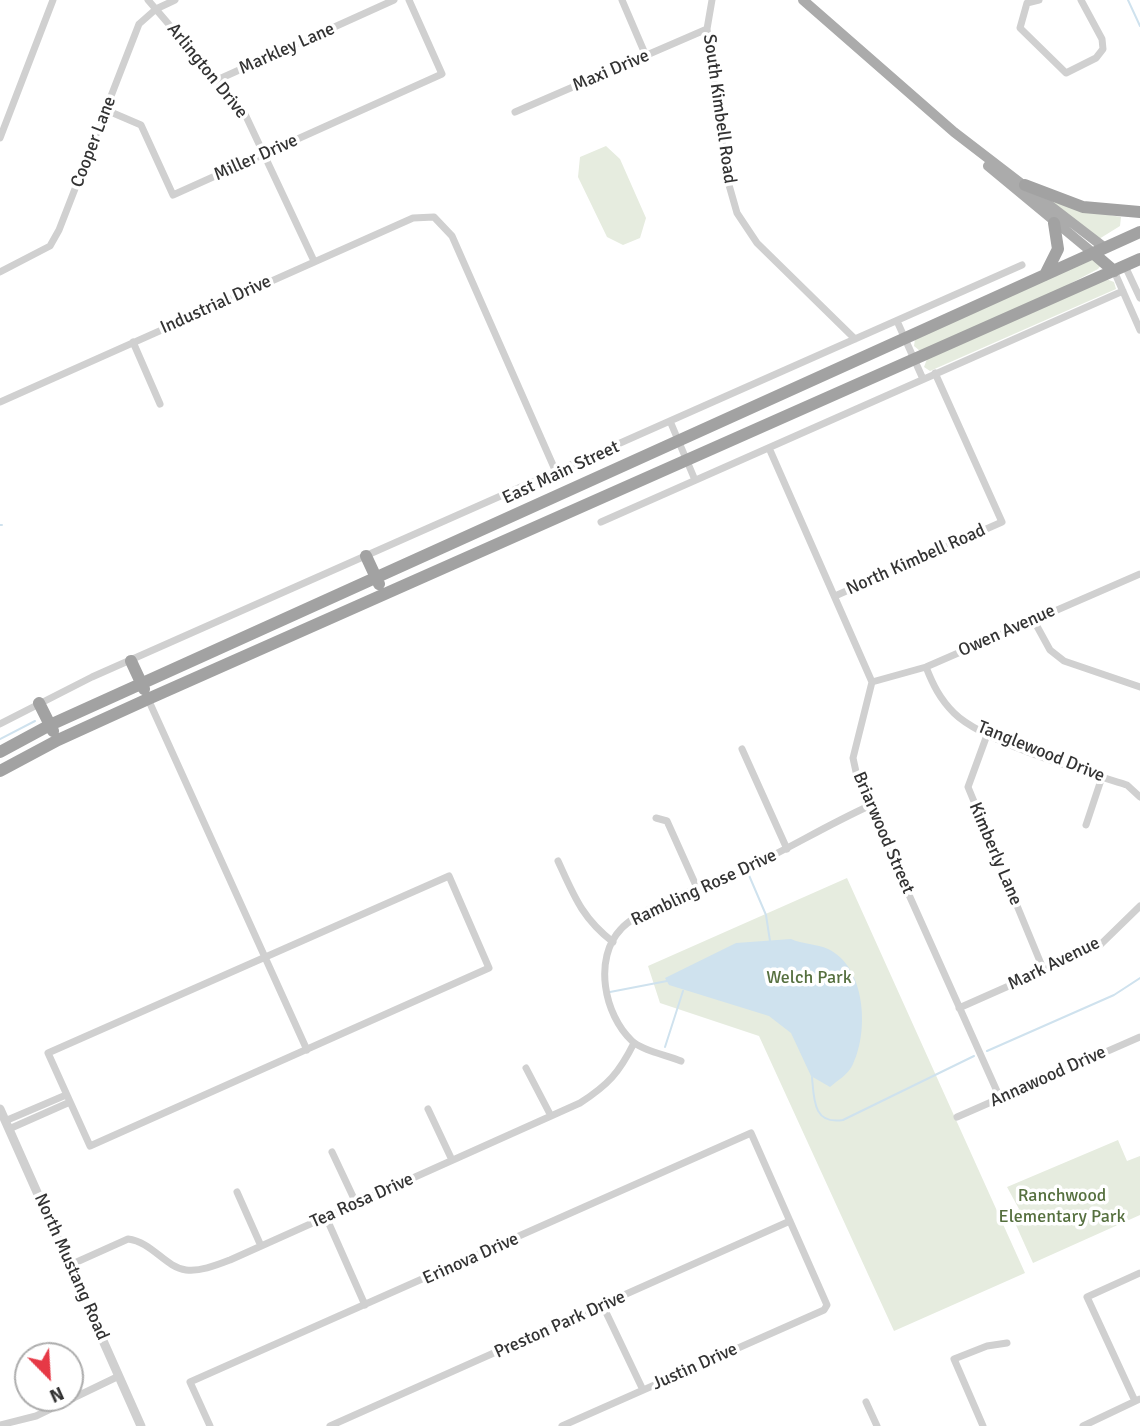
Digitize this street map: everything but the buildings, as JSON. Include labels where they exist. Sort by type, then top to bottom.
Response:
[{"type":"highway","points":[[1025,185],[1083,207],[1140,212]]},
{"type":"highway","points":[[1045,275],[1058,249],[1055,223]]},
{"type":"highway","name":"East Main Street","points":[[0,752],[50,725],[1140,232]]},
{"type":"highway","points":[[1099,251],[1119,268]]},
{"type":"highway","points":[[0,771],[58,740],[148,699],[1140,259]]},
{"type":"highway","points":[[366,556],[383,594]]},
{"type":"highway","points":[[131,661],[148,699]]},
{"type":"highway","points":[[39,704],[58,740]]},
{"type":"main road","points":[[803,0],[1055,223],[1099,251]]},
{"type":"main road","points":[[959,136],[1025,185],[1099,251]]},
{"type":"street","points":[[0,138],[53,0]]},
{"type":"street","name":"Arlington Drive","points":[[148,0],[244,112],[314,261]]},
{"type":"street","name":"Cooper Lane","points":[[0,272],[50,246],[139,24],[156,9],[175,0]]},
{"type":"street","name":"Markley Lane","points":[[217,80],[394,0]]},
{"type":"street","name":"Miller Drive","points":[[106,110],[141,125],[173,195],[442,74],[409,0]]},
{"type":"street","points":[[622,0],[646,56]]},
{"type":"street","name":"South Kimbell Road","points":[[712,0],[707,29],[727,178],[737,213],[757,243],[855,339]]},
{"type":"street","points":[[1039,0],[1026,1],[1020,28],[1066,73],[1096,58],[1103,49],[1102,39],[1082,0]]},
{"type":"street","name":"Maxi Drive","points":[[515,112],[707,29]]},
{"type":"street","name":"Industrial Drive","points":[[0,402],[412,218],[434,217],[452,236],[556,472]]},
{"type":"street","name":"East Main Street","points":[[0,724],[131,661],[1022,265]]},
{"type":"street","points":[[1119,268],[1123,291],[1140,330]]},
{"type":"street","points":[[1119,268],[1140,298]]},
{"type":"street","points":[[601,522],[1123,291]]},
{"type":"street","points":[[897,321],[923,379]]},
{"type":"street","points":[[133,342],[160,404]]},
{"type":"street","name":"North Kimbell Road","points":[[835,596],[1002,522],[935,373]]},
{"type":"street","points":[[670,421],[695,480]]},
{"type":"street","points":[[769,448],[872,682]]},
{"type":"street","name":"Owen Avenue","points":[[872,682],[926,667],[1140,574]]},
{"type":"street","points":[[1033,619],[1049,650],[1064,661],[1140,687]]},
{"type":"street","name":"Tanglewood Drive","points":[[926,667],[935,690],[955,715],[987,735],[1127,785],[1140,797]]},
{"type":"street","name":"Briarwood Street","points":[[872,682],[870,702],[853,758],[869,807],[1000,1098]]},
{"type":"street","points":[[148,699],[307,1050]]},
{"type":"street","name":"Kimberly Lane","points":[[987,735],[968,787],[1044,971]]},
{"type":"street","points":[[742,749],[787,849]]},
{"type":"street","points":[[1086,825],[1102,777]]},
{"type":"street","name":"Rambling Rose Drive","points":[[634,1043],[616,1022],[605,990],[608,959],[613,942],[629,922],[813,837],[826,826],[869,807]]},
{"type":"street","points":[[656,818],[667,821],[698,890]]},
{"type":"street","points":[[558,861],[582,913],[593,927],[613,942]]},
{"type":"street","points":[[449,876],[489,968],[307,1050],[89,1146],[48,1053],[449,876]]},
{"type":"street","name":"Mark Avenue","points":[[959,1008],[1099,946],[1140,906]]},
{"type":"street","name":"Annawood Drive","points":[[957,1117],[1140,1037]]},
{"type":"street","points":[[634,1043],[681,1060]]},
{"type":"street","name":"Tea Rosa Drive","points":[[70,1265],[128,1239],[155,1249],[177,1266],[187,1270],[211,1267],[551,1116],[606,1086],[623,1065],[634,1043]]},
{"type":"street","points":[[526,1068],[551,1116]]},
{"type":"street","points":[[7,1125],[68,1098]]},
{"type":"street","name":"North Mustang Road","points":[[0,1109],[141,1426]]},
{"type":"street","points":[[428,1109],[452,1160]]},
{"type":"street","name":"Erinova Drive","points":[[210,1426],[190,1382],[751,1133],[790,1221]]},
{"type":"street","points":[[332,1152],[356,1203]]},
{"type":"street","points":[[237,1192],[261,1246]]},
{"type":"street","points":[[326,1217],[365,1305]]},
{"type":"street","name":"Justin Drive","points":[[562,1426],[824,1310],[827,1305],[790,1221]]},
{"type":"street","name":"Preston Park Drive","points":[[330,1426],[790,1221]]},
{"type":"street","points":[[1083,1426],[1137,1400],[1087,1297],[1140,1273]]},
{"type":"street","points":[[603,1306],[643,1390]]},
{"type":"street","points":[[983,1426],[954,1359],[987,1346],[1007,1343]]},
{"type":"street","points":[[0,1425],[36,1416],[119,1376]]},
{"type":"street","points":[[866,1402],[877,1426]]},
{"type":"green space","points":[[606,146],[620,159],[646,218],[640,238],[623,245],[607,237],[578,177],[580,157]]},
{"type":"green space","points":[[1047,198],[1092,212],[1121,217],[1120,226],[1099,239]]},
{"type":"green space","points":[[1093,259],[1102,264],[1098,269],[1039,300],[920,351],[914,346],[915,339]]},
{"type":"green space","points":[[1106,279],[1114,282],[1116,289],[930,371],[924,367],[927,359]]},
{"type":"green space","name":"Welch Park","points":[[847,878],[1025,1273],[894,1331],[759,1036],[660,1003],[648,966]]},
{"type":"green space","name":"Ranchwood Elementary Park","points":[[1118,1140],[1127,1161],[1140,1156],[1140,1215],[1033,1263],[1011,1214],[1019,1209],[1007,1187]]},
{"type":"water","points":[[791,939],[828,949],[841,958],[857,985],[862,1018],[858,1050],[849,1071],[830,1087],[811,1076],[791,1033],[769,1016],[669,985],[665,978],[736,943]]},
{"type":"waterway","points":[[1128,0],[1140,26]]},
{"type":"waterway","points":[[0,739],[35,721]]},
{"type":"waterway","points":[[748,873],[766,915],[770,941]]},
{"type":"waterway","points":[[987,1051],[1114,995],[1140,978]]},
{"type":"waterway","points":[[610,992],[667,981]]},
{"type":"waterway","points":[[665,1047],[683,991]]},
{"type":"waterway","points":[[812,1077],[817,1109],[826,1118],[843,1120],[974,1056]]}]
